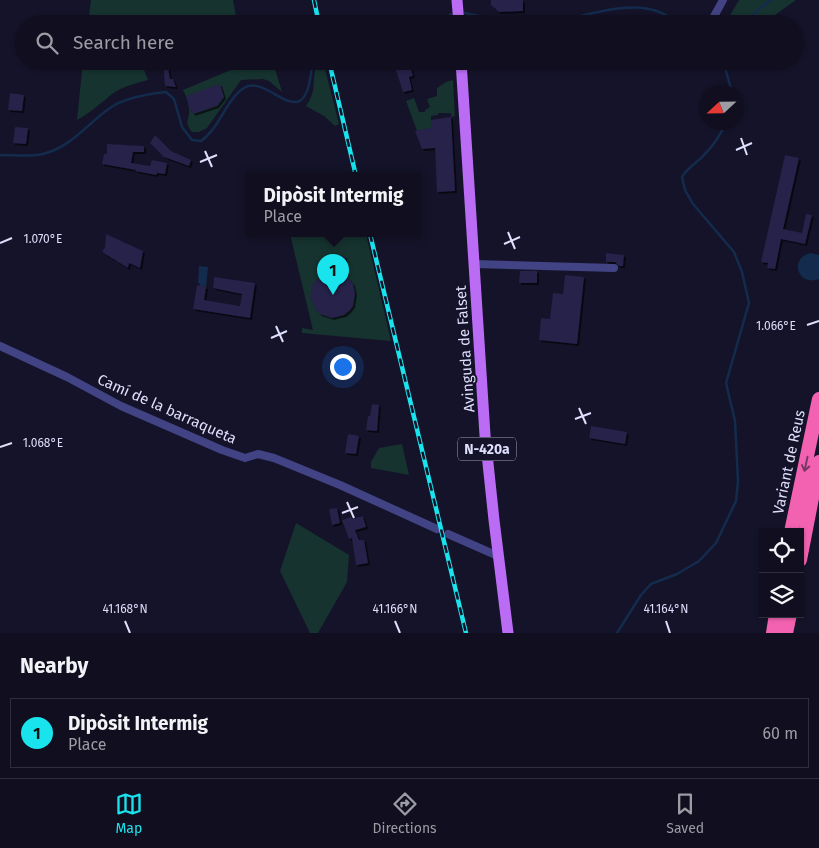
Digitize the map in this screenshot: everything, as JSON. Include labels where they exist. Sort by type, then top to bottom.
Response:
[{"type":"highway","name":"Variant de Reus","points":[[792,528],[819,399]]},
{"type":"highway","name":"Variant de Reus","points":[[804,539],[819,462]]},
{"type":"highway","points":[[773,633],[775,618]]},
{"type":"main road","points":[[457,0],[458,15]]},
{"type":"main road","name":"Avinguda de Falset","points":[[462,70],[485,435],[508,633]]},
{"type":"street","points":[[715,15],[723,0]]},
{"type":"street","points":[[474,264],[614,268]]},
{"type":"street","name":"Camí de la barraqueta","points":[[0,346],[66,377],[121,406],[222,450],[245,458],[258,454],[274,458],[340,485],[436,529]]},
{"type":"street","points":[[448,534],[498,556]]},
{"type":"green space","points":[[91,0],[233,0],[236,15],[89,15]]},
{"type":"green space","points":[[739,0],[796,0],[775,15],[730,15]]},
{"type":"green space","points":[[82,70],[144,70],[148,80],[112,94],[77,120]]},
{"type":"green space","points":[[231,70],[275,70],[282,92],[269,81],[263,79],[241,80],[207,128],[199,132],[192,132],[187,123],[189,107],[183,90]]},
{"type":"green space","points":[[315,70],[325,70],[339,124],[335,126],[324,116],[306,106],[313,90]]},
{"type":"green space","points":[[453,80],[455,116],[451,117],[451,113],[438,113],[438,115],[431,116],[431,128],[417,131],[406,101],[414,98],[419,112],[425,112],[430,107],[427,99],[437,96],[437,88]]},
{"type":"green space","points":[[291,237],[367,237],[391,341],[302,333],[302,328],[313,330]]},
{"type":"green space","points":[[402,444],[409,475],[371,468],[371,462],[379,448]]},
{"type":"green space","points":[[296,523],[349,555],[347,582],[318,633],[310,633],[280,571]]},
{"type":"water","points":[[811,253],[819,255],[819,279],[806,279],[798,271],[800,260]]},
{"type":"water","points":[[199,266],[208,267],[206,287],[201,286],[198,282]]},
{"type":"building","points":[[491,0],[523,0],[523,11],[499,12],[491,5]]},
{"type":"building","points":[[164,70],[168,70],[170,79],[173,79],[176,87],[165,86]]},
{"type":"building","points":[[396,70],[411,70],[413,76],[409,77],[412,90],[403,92]]},
{"type":"building","points":[[220,84],[224,97],[217,106],[193,114],[186,96]]},
{"type":"building","points":[[10,93],[24,95],[22,111],[8,110]]},
{"type":"building","points":[[451,117],[455,191],[437,192],[435,148],[422,149],[415,131],[431,128],[431,120]]},
{"type":"building","points":[[15,127],[28,128],[26,144],[13,143]]},
{"type":"building","points":[[155,135],[171,151],[191,160],[189,166],[164,157],[150,143]]},
{"type":"building","points":[[107,144],[144,146],[144,152],[133,152],[131,163],[150,166],[152,160],[167,163],[165,174],[157,173],[156,175],[102,164],[104,154],[107,154]]},
{"type":"building","points":[[785,155],[799,158],[783,229],[802,233],[806,214],[812,215],[805,244],[781,239],[775,269],[767,268],[768,263],[761,262]]},
{"type":"building","points":[[106,234],[143,251],[140,268],[129,263],[128,268],[102,252],[105,247]]},
{"type":"building","points":[[606,253],[624,255],[623,266],[619,266],[615,262],[606,262]]},
{"type":"building","points":[[332,256],[345,256],[346,267],[336,267],[353,284],[355,293],[353,306],[349,311],[344,315],[332,318],[320,314],[315,309],[310,297],[312,286],[316,280],[332,273]]},
{"type":"building","points":[[520,271],[537,271],[537,283],[519,283]]},
{"type":"building","points":[[565,275],[584,277],[577,344],[539,340],[541,318],[550,319],[553,293],[563,294]]},
{"type":"building","points":[[214,277],[255,283],[250,318],[193,309],[197,285],[206,287],[204,300],[240,306],[242,294],[213,288]]},
{"type":"building","points":[[372,404],[379,405],[377,431],[366,430]]},
{"type":"building","points":[[591,426],[627,432],[625,444],[589,438]]},
{"type":"building","points":[[348,434],[359,436],[356,454],[345,453]]},
{"type":"building","points":[[337,508],[340,523],[332,525],[329,509]]},
{"type":"building","points":[[363,516],[366,527],[355,530],[359,540],[364,540],[368,563],[356,565],[352,538],[349,539],[342,520]]},
{"type":"waterway","points":[[752,15],[770,0]]},
{"type":"waterway","points":[[585,15],[624,8],[649,9],[666,15]]},
{"type":"waterway","points":[[465,13],[474,15]]},
{"type":"waterway","points":[[0,155],[43,154],[54,150],[64,145],[113,106],[138,96],[166,92],[174,99],[182,127],[192,140],[201,141],[213,129],[232,99],[244,88],[254,86],[294,102],[302,99],[308,87],[311,70]]},
{"type":"waterway","points":[[726,70],[730,85]]},
{"type":"waterway","points":[[617,633],[641,595],[651,584],[677,574],[699,561],[716,543],[736,501],[738,481],[735,421],[726,383],[749,303],[742,272],[734,252],[693,204],[685,190],[682,177],[711,148],[722,130]]},
{"type":"railway","points":[[314,0],[317,15]]},
{"type":"railway","points":[[331,70],[355,172]]},
{"type":"railway","points":[[371,237],[466,633]]},
{"type":"place","name":"Dipòsit Intermig","points":[[333,295]]}]
